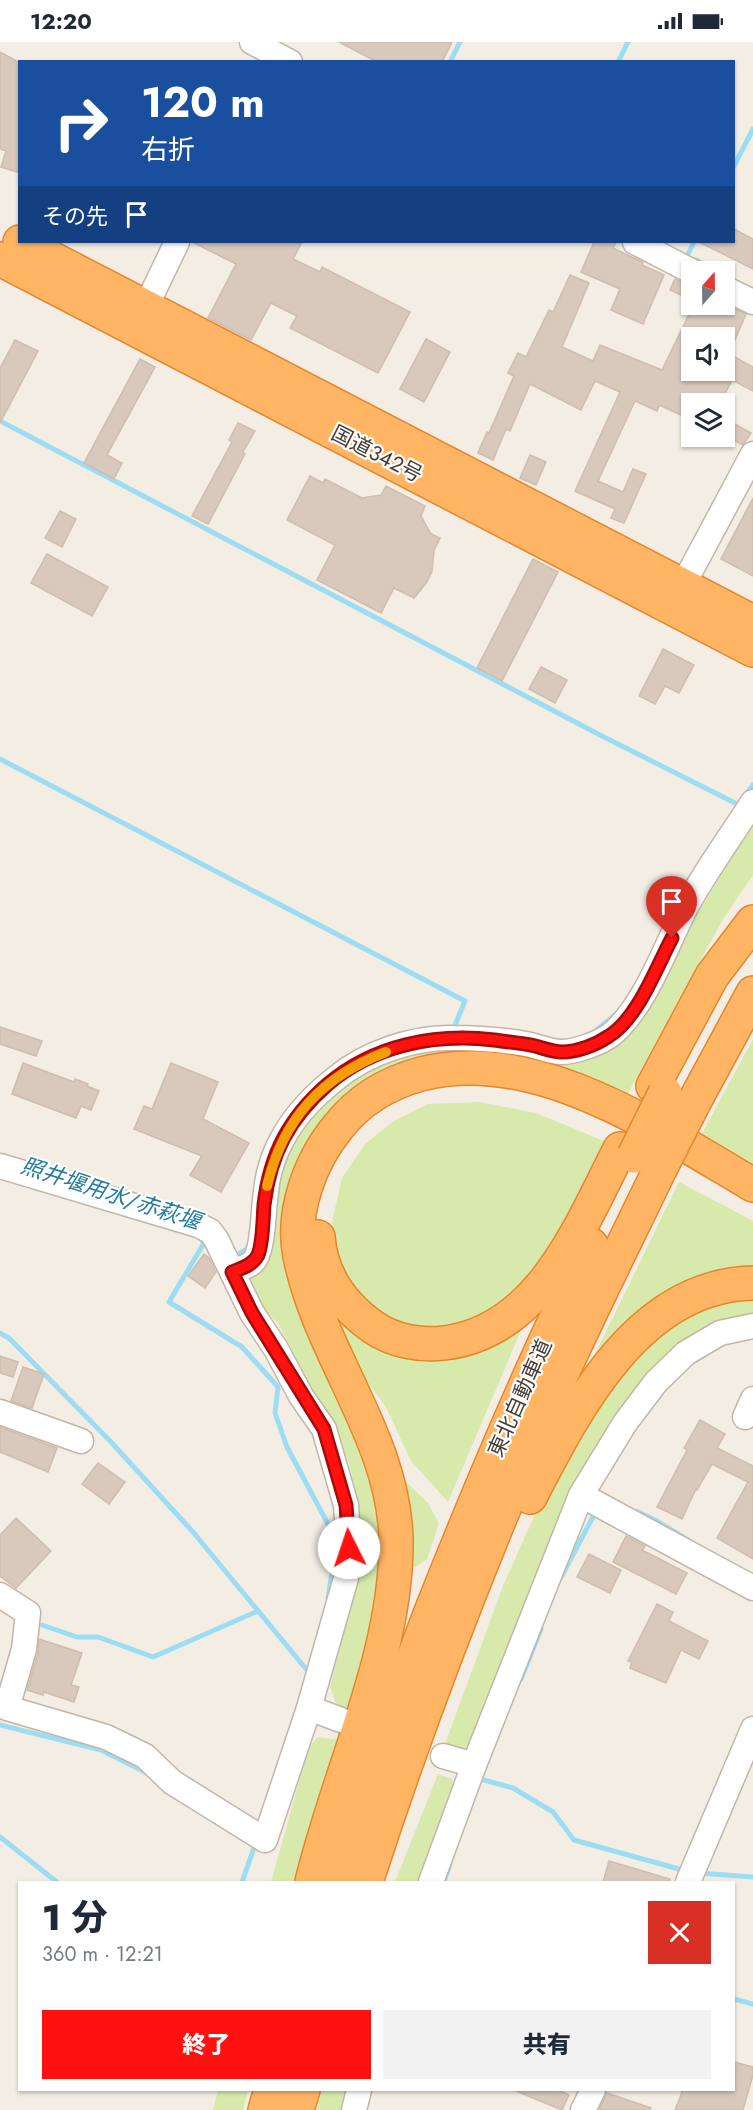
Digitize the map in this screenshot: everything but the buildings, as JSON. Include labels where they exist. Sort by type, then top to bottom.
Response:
[{"type":"highway","name":"国道342号","points":[[0,231],[18,240]]},
{"type":"highway","name":"国道342号","points":[[23,243],[140,318]]},
{"type":"highway","name":"国道342号","points":[[0,259],[140,318],[677,595],[753,622]]},
{"type":"highway","name":"国道342号","points":[[677,595],[753,650]]},
{"type":"highway","points":[[670,1095],[712,976],[753,922]]},
{"type":"highway","name":"東北自動車道","points":[[334,1881],[400,1694],[485,1477],[567,1294],[753,935]]},
{"type":"highway","name":"東北自動車道","points":[[670,1095],[753,993]]},
{"type":"highway","points":[[312,1881],[383,1641],[393,1586],[396,1542],[394,1509],[386,1471],[310,1298],[299,1252],[298,1220],[303,1194],[325,1142],[346,1117],[375,1093],[399,1080],[435,1070],[490,1068],[556,1083],[621,1110],[753,1185]]},
{"type":"highway","points":[[638,1158],[570,1244],[547,1279],[526,1303],[502,1323],[482,1333],[457,1341],[432,1344],[404,1341],[378,1331],[355,1315],[338,1294],[325,1271],[319,1248],[317,1222],[322,1197],[343,1149],[380,1113],[422,1093],[447,1088],[473,1086],[501,1088],[562,1104],[612,1125],[753,1205]]},
{"type":"highway","name":"東北自動車道","points":[[370,1872],[424,1711],[479,1568],[548,1406],[638,1158]]},
{"type":"highway","points":[[370,1872],[495,1575],[531,1496],[573,1416],[597,1380],[634,1336],[653,1321],[674,1306],[703,1293],[736,1284],[753,1283]]},
{"type":"highway","points":[[260,2110],[264,2091]]},
{"type":"highway","points":[[265,2110],[271,2091]]},
{"type":"highway","points":[[297,2110],[303,2091]]},
{"type":"street","points":[[140,318],[177,243]]},
{"type":"street","points":[[637,243],[681,266]]},
{"type":"street","points":[[735,293],[753,302]]},
{"type":"street","points":[[677,595],[753,454]]},
{"type":"street","points":[[232,1272],[252,1263],[259,1253],[266,1190],[276,1152],[284,1136],[297,1116],[318,1093],[353,1065],[406,1044],[435,1039],[492,1040],[527,1044],[561,1052],[591,1046],[610,1036],[628,1018],[698,888],[753,802]]},
{"type":"street","points":[[0,1166],[198,1225],[210,1231],[252,1313],[324,1429],[346,1505],[349,1548],[346,1578],[309,1708],[265,1840],[172,1782],[145,1756],[106,1737],[7,1708],[24,1649],[28,1612],[0,1594]]},
{"type":"street","points":[[431,1881],[474,1765],[581,1495],[625,1423],[656,1382],[686,1353],[720,1333],[753,1326]]},
{"type":"street","points":[[0,1412],[81,1441]]},
{"type":"street","points":[[581,1495],[753,1588]]},
{"type":"street","points":[[309,1708],[341,1720]]},
{"type":"street","points":[[688,1881],[753,1729]]},
{"type":"street","points":[[443,1756],[474,1765]]},
{"type":"street","points":[[354,2110],[359,2091]]},
{"type":"street","points":[[583,2110],[592,2091]]},
{"type":"green space","points":[[753,826],[753,875],[723,919],[626,1097],[556,1068],[484,1053],[425,1058],[314,1134],[292,1174],[283,1223],[288,1281],[371,1460],[386,1541],[373,1630],[348,1711],[337,1706],[330,1687],[358,1576],[359,1508],[349,1462],[278,1323],[258,1303],[248,1277],[279,1159],[313,1106],[353,1076],[426,1048],[604,1051],[637,1025],[667,966],[731,858]]},
{"type":"green space","points":[[753,1039],[753,1168],[699,1139]]},
{"type":"green space","points":[[479,1102],[536,1113],[604,1141],[571,1216],[516,1295],[458,1329],[401,1326],[368,1309],[347,1287],[338,1262],[332,1222],[342,1178],[365,1144],[394,1121],[428,1104]]},
{"type":"green space","points":[[679,1182],[753,1221],[753,1270],[576,1393]]},
{"type":"green space","points":[[316,1265],[375,1344],[525,1321],[448,1502],[411,1461],[386,1407],[343,1350]]},
{"type":"green space","points":[[753,1297],[753,1317],[719,1323],[613,1425],[474,1743],[457,1753],[444,1747],[503,1586],[549,1483],[607,1387],[672,1324],[707,1306]]},
{"type":"green space","points":[[403,1479],[428,1503],[439,1523],[427,1559],[406,1573]]},
{"type":"green space","points":[[317,1737],[340,1740],[302,1881],[271,1881],[308,1750]]},
{"type":"green space","points":[[438,1774],[452,1779],[457,1792],[424,1881],[395,1881]]},
{"type":"green space","points":[[218,2091],[248,2091],[243,2110],[213,2110]]},
{"type":"green space","points":[[322,2091],[352,2091],[347,2110],[317,2110]]},
{"type":"waterway","points":[[451,60],[460,42]]},
{"type":"waterway","points":[[619,60],[628,42]]},
{"type":"waterway","points":[[735,164],[753,129]]},
{"type":"waterway","points":[[687,256],[694,243]]},
{"type":"waterway","points":[[0,421],[602,736],[739,805]]},
{"type":"waterway","points":[[0,759],[465,1001],[453,1030]]},
{"type":"waterway","points":[[745,796],[753,785]]},
{"type":"waterway","points":[[594,1032],[615,1015]]},
{"type":"waterway","points":[[201,1239],[204,1243],[169,1302],[242,1347],[278,1387],[275,1413],[287,1447],[337,1541],[328,1598]]},
{"type":"waterway","points":[[240,1253],[247,1249],[249,1244]]},
{"type":"waterway","points":[[0,1333],[10,1339],[111,1442],[193,1532],[311,1675]]},
{"type":"waterway","points":[[559,1581],[594,1515],[594,1509]]},
{"type":"waterway","name":"照井堰用水/赤萩堰","points":[[636,1511],[688,1540]]},
{"type":"waterway","points":[[42,1625],[77,1637],[98,1637],[153,1657],[258,1611]]},
{"type":"waterway","points":[[521,1679],[541,1629]]},
{"type":"waterway","points":[[0,1725],[101,1750],[149,1774]]},
{"type":"waterway","points":[[480,1779],[513,1788],[553,1812],[574,1840],[686,1871]]},
{"type":"waterway","points":[[0,1837],[56,1881]]},
{"type":"waterway","points":[[242,1881],[254,1844]]},
{"type":"waterway","points":[[444,1881],[450,1864]]},
{"type":"waterway","points":[[698,1873],[753,1877]]},
{"type":"waterway","points":[[735,1999],[753,2004]]},
{"type":"slow traffic","points":[[267,1186],[276,1152],[297,1116],[318,1093],[353,1065],[386,1052]]},
{"type":"route","points":[[349,1548],[346,1505],[324,1429],[301,1396],[276,1349],[252,1313],[232,1272],[252,1263],[259,1253],[270,1170],[284,1136],[297,1116],[318,1093],[353,1065],[406,1044],[452,1038],[527,1044],[561,1052],[591,1046],[610,1036],[628,1018],[672,938]]}]
